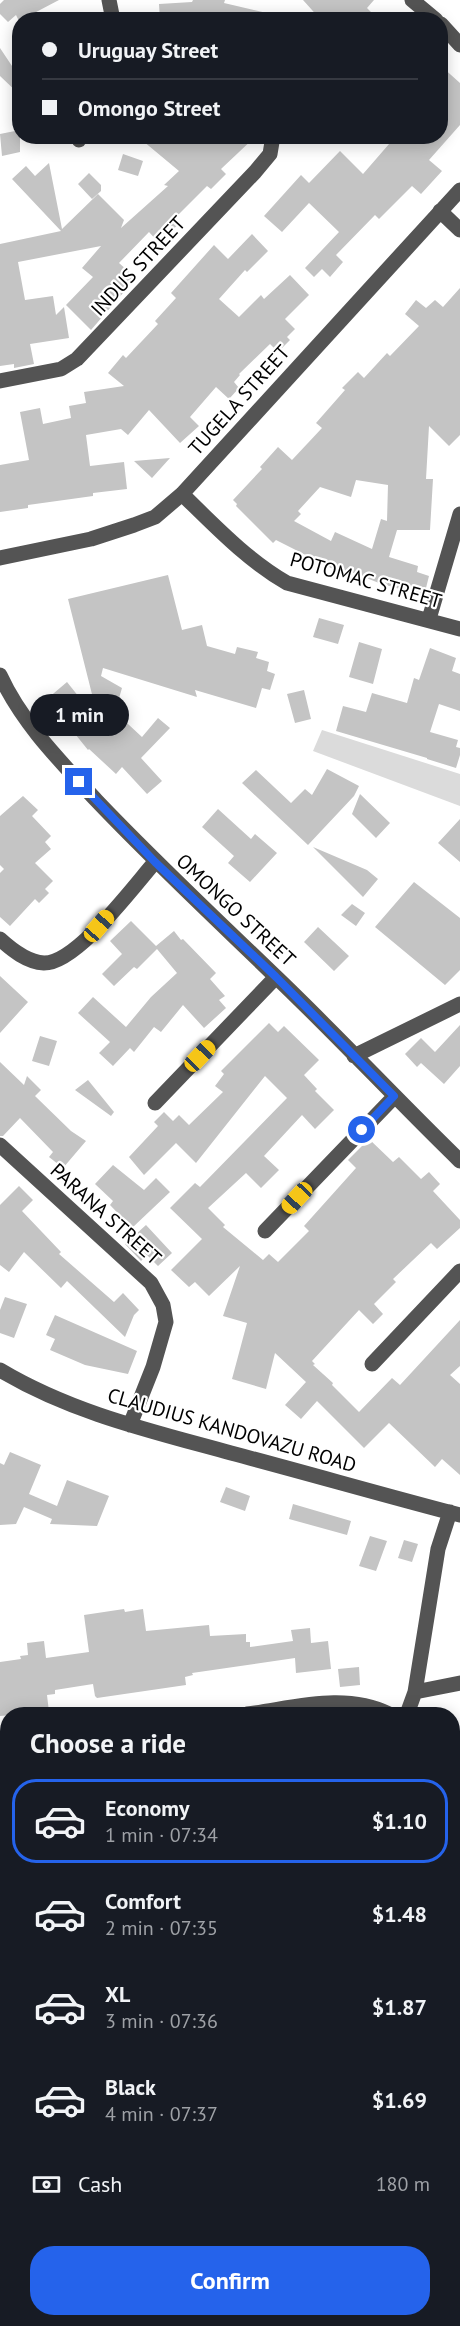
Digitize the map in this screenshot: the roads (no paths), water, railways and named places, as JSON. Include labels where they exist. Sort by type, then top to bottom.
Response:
[{"type":"street","points":[[412,0],[426,12]]},
{"type":"street","points":[[448,32],[460,45]]},
{"type":"street","name":"INDUS STREET","points":[[0,381],[61,369],[77,359],[255,172],[270,154],[272,144]]},
{"type":"street","name":"TUGELA STREET","points":[[0,558],[92,539],[155,517],[182,494],[460,190]]},
{"type":"street","points":[[440,211],[460,230]]},
{"type":"street","name":"POTOMAC STREET","points":[[182,494],[239,549],[265,570],[287,583],[460,629]]},
{"type":"street","points":[[429,619],[460,514]]},
{"type":"street","name":"OMONGO STREET","points":[[0,675],[11,699],[33,730],[155,862],[276,977],[460,1161]]},
{"type":"street","points":[[0,939],[30,960],[46,963],[59,959],[85,941],[155,862]]},
{"type":"street","points":[[155,1103],[276,977]]},
{"type":"street","points":[[354,1056],[460,1004]]},
{"type":"street","points":[[265,1231],[394,1096]]},
{"type":"street","name":"PARANA STREET","points":[[0,1145],[151,1283],[163,1305],[166,1322],[164,1331],[153,1367],[130,1425]]},
{"type":"street","points":[[372,1364],[460,1270]]},
{"type":"street","name":"CLAUDIUS KANDOVAZU ROAD","points":[[0,1370],[57,1401],[130,1425],[455,1513]]},
{"type":"street","points":[[410,1707],[415,1692],[438,1549],[455,1513]]},
{"type":"street","points":[[415,1692],[460,1683]]},
{"type":"street","points":[[298,1707],[341,1701],[375,1707]]}]
